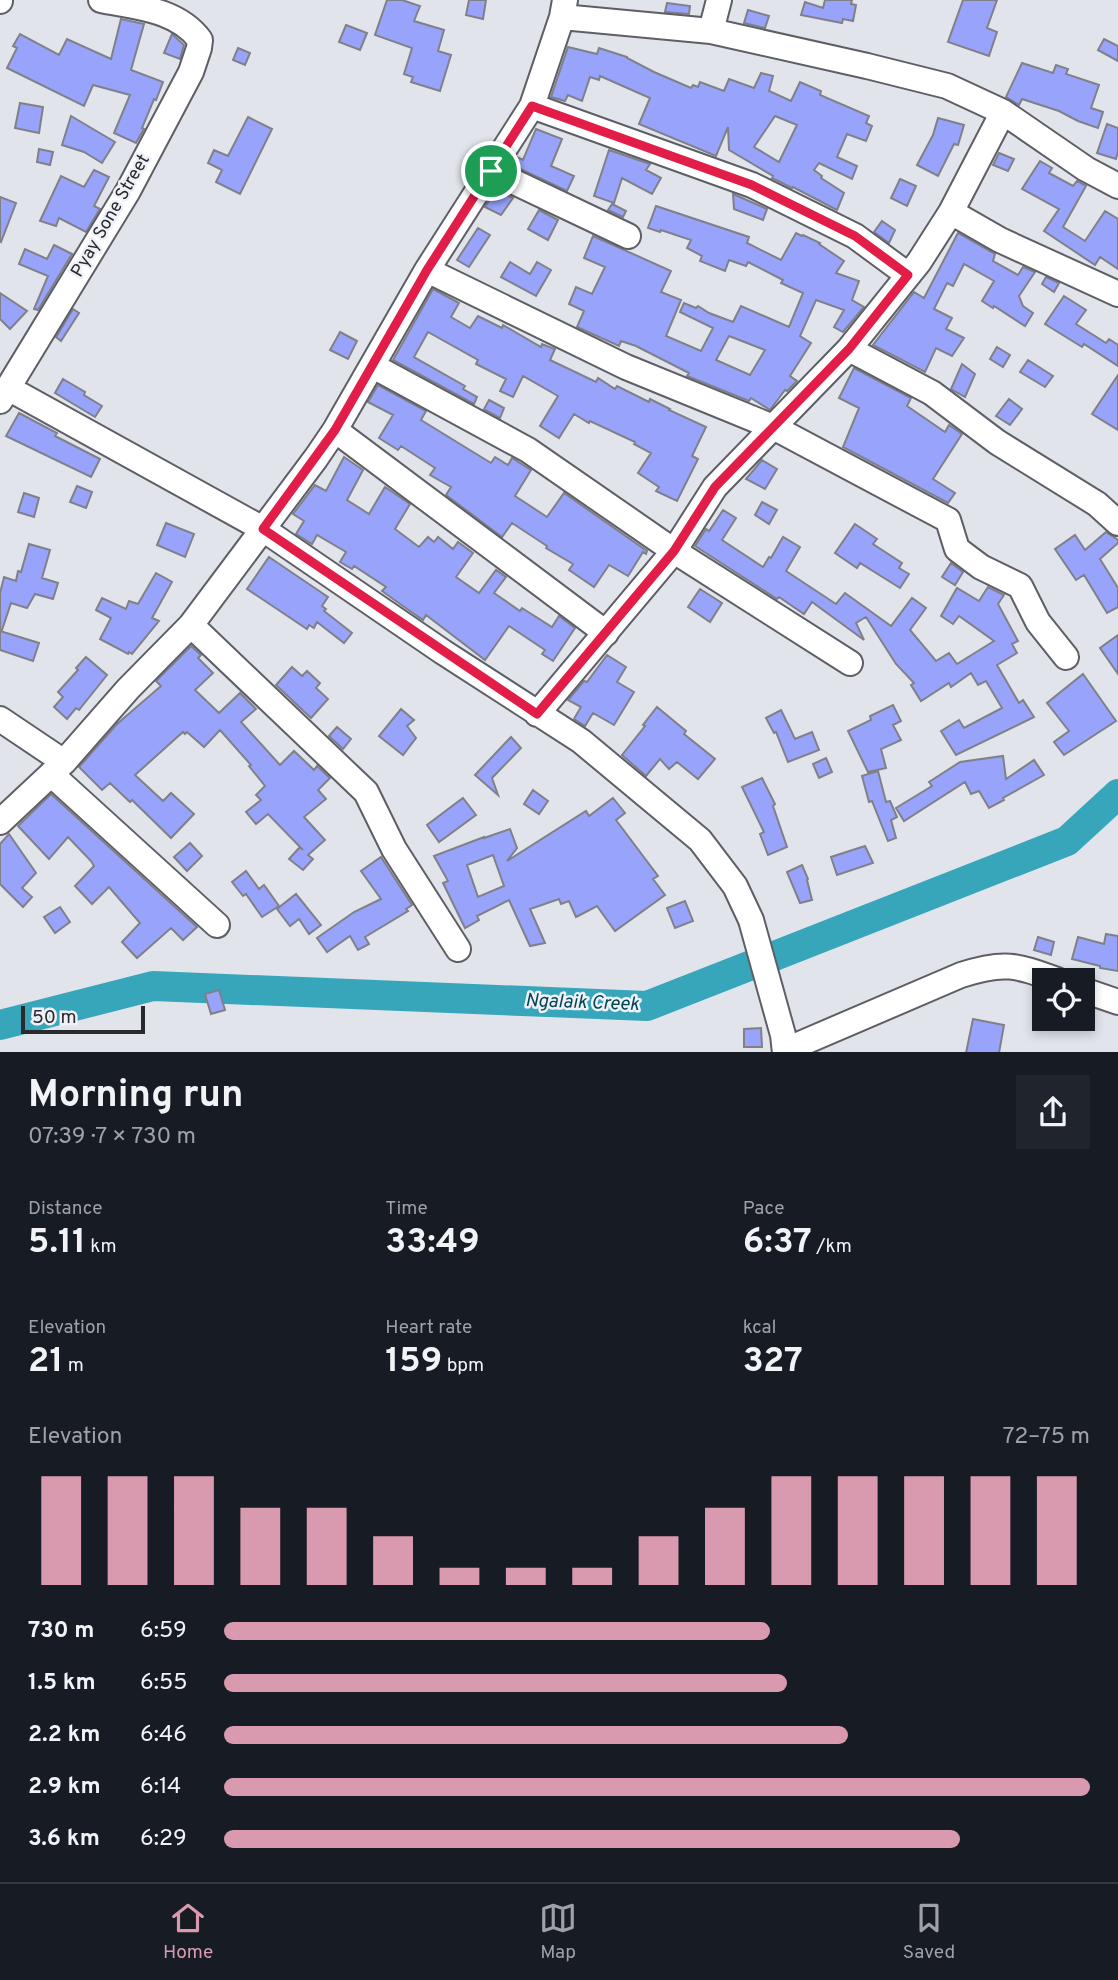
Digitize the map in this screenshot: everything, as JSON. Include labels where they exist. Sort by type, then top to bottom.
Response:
[{"type":"street","name":"Pyay Sone Street","points":[[4,395],[128,191],[191,72],[199,48],[200,40],[187,26],[162,13],[101,0]]},
{"type":"street","points":[[711,31],[719,0]]},
{"type":"street","points":[[0,822],[58,768],[128,689],[191,625],[335,430],[427,270],[532,106],[564,9],[711,31],[947,86],[1003,112],[1086,169],[1118,186]]},
{"type":"street","points":[[532,106],[752,185],[855,236],[908,275]]},
{"type":"street","points":[[537,714],[674,551],[715,487],[849,349],[919,262],[951,212],[1003,112]]},
{"type":"street","points":[[491,171],[628,236]]},
{"type":"street","points":[[951,212],[1000,240],[1118,294]]},
{"type":"street","points":[[427,270],[626,367],[773,427],[948,520],[957,549],[981,566],[1020,586],[1038,622],[1066,657]]},
{"type":"street","points":[[849,349],[932,393],[997,442],[1097,504],[1118,523]]},
{"type":"street","points":[[373,366],[528,450],[674,551],[850,663]]},
{"type":"street","points":[[4,395],[263,529],[581,741],[700,840],[735,886],[751,920],[785,1046],[987,967],[1012,966],[1032,972]]},
{"type":"street","points":[[335,430],[606,633]]},
{"type":"street","points":[[191,625],[366,792],[394,849],[458,949]]},
{"type":"street","points":[[0,719],[58,768],[217,925]]},
{"type":"street","points":[[1095,994],[1118,1002]]},
{"type":"building","points":[[387,0],[402,0],[420,6],[414,21],[444,30],[438,51],[451,55],[440,91],[411,82],[413,77],[404,74],[412,48],[375,35]]},
{"type":"building","points":[[469,0],[486,0],[483,19],[466,15]]},
{"type":"building","points":[[825,0],[852,0],[851,4],[856,5],[853,21],[843,19],[842,23],[801,15],[805,2],[823,8]]},
{"type":"building","points":[[963,0],[997,0],[987,28],[997,32],[989,56],[948,42]]},
{"type":"building","points":[[667,3],[690,6],[689,14],[665,12]]},
{"type":"building","points":[[748,10],[769,16],[765,28],[744,23]]},
{"type":"building","points":[[121,19],[144,24],[131,70],[163,82],[136,143],[114,133],[130,95],[93,85],[84,106],[7,68],[17,48],[13,46],[20,34],[59,55],[67,39],[111,59]]},
{"type":"building","points":[[346,25],[367,33],[360,50],[339,42]]},
{"type":"building","points":[[172,34],[184,45],[180,59],[164,53]]},
{"type":"building","points":[[1104,39],[1118,46],[1118,61],[1098,50]]},
{"type":"building","points":[[568,47],[597,54],[599,48],[627,57],[691,88],[693,85],[698,87],[700,82],[724,91],[729,79],[754,88],[761,73],[773,76],[769,91],[791,101],[800,82],[821,91],[820,95],[869,116],[866,123],[872,126],[866,141],[847,134],[837,157],[857,166],[852,179],[819,163],[814,170],[844,193],[837,210],[772,178],[773,176],[729,150],[728,127],[716,156],[639,124],[650,98],[600,76],[599,80],[590,77],[582,101],[568,95],[565,101],[551,97]],"holes":[[[775,116],[797,125],[779,162],[754,147]]]},
{"type":"building","points":[[238,48],[250,53],[245,65],[233,60]]},
{"type":"building","points":[[1022,63],[1053,73],[1056,65],[1068,69],[1066,74],[1099,85],[1091,108],[1103,112],[1098,128],[1059,111],[1022,99],[1019,105],[1006,97]]},
{"type":"building","points":[[20,103],[43,107],[39,133],[15,128]]},
{"type":"building","points":[[71,116],[115,142],[102,163],[84,152],[62,145]]},
{"type":"building","points":[[248,117],[272,129],[240,194],[216,182],[222,170],[208,163],[214,150],[228,156]]},
{"type":"building","points":[[938,118],[964,125],[958,145],[954,144],[938,176],[917,165],[933,135]]},
{"type":"building","points":[[1107,124],[1118,128],[1116,159],[1097,153]]},
{"type":"building","points":[[536,129],[562,139],[551,166],[574,176],[567,191],[512,165],[517,157],[523,160]]},
{"type":"building","points":[[39,149],[53,152],[50,165],[37,162]]},
{"type":"building","points":[[609,150],[650,164],[646,170],[661,178],[652,194],[622,178],[614,203],[594,196]]},
{"type":"building","points":[[999,153],[1014,159],[1008,171],[993,165]]},
{"type":"building","points":[[1040,161],[1052,168],[1049,173],[1073,186],[1077,181],[1086,186],[1063,227],[1085,241],[1105,211],[1118,219],[1118,269],[1100,257],[1095,265],[1044,231],[1059,209],[1022,189]]},
{"type":"building","points":[[94,170],[109,177],[94,206],[100,209],[86,232],[59,218],[56,226],[40,221],[61,176],[84,187]]},
{"type":"building","points":[[900,179],[916,186],[907,206],[891,198]]},
{"type":"building","points":[[496,190],[513,198],[501,215],[485,207]]},
{"type":"building","points":[[733,194],[767,209],[763,220],[734,209]]},
{"type":"building","points":[[0,197],[16,203],[1,242],[0,241]]},
{"type":"building","points":[[612,204],[626,211],[623,217],[608,210]]},
{"type":"building","points":[[656,206],[749,237],[747,243],[781,260],[796,233],[803,235],[820,243],[844,261],[836,273],[859,281],[852,300],[864,307],[843,332],[834,327],[844,310],[816,300],[800,336],[811,343],[790,376],[797,381],[785,390],[770,410],[751,398],[749,401],[687,376],[689,373],[636,346],[621,341],[619,346],[577,327],[584,311],[569,304],[576,287],[592,294],[605,267],[584,258],[593,236],[671,271],[661,292],[681,300],[666,336],[701,351],[713,328],[680,312],[684,303],[696,308],[698,306],[733,322],[741,306],[789,327],[803,293],[748,262],[746,266],[729,260],[725,271],[700,261],[702,256],[687,248],[691,240],[648,228]],"holes":[[[729,336],[765,350],[750,375],[716,360]]]},
{"type":"building","points":[[539,210],[558,220],[548,240],[528,229]]},
{"type":"building","points":[[882,221],[895,230],[889,243],[874,232]]},
{"type":"building","points":[[478,228],[490,235],[469,267],[457,260]]},
{"type":"building","points":[[958,233],[995,254],[993,261],[1018,275],[1023,267],[1035,272],[1019,296],[1023,306],[1033,313],[1025,326],[982,301],[994,281],[964,264],[953,286],[947,283],[934,309],[952,318],[946,329],[964,338],[952,356],[936,348],[925,372],[873,345],[914,292],[924,298]]},
{"type":"building","points":[[54,245],[72,254],[38,310],[34,309],[48,276],[19,264],[25,249],[47,259]]},
{"type":"building","points":[[510,262],[530,274],[537,262],[551,270],[536,296],[501,277]]},
{"type":"building","points":[[1046,277],[1059,283],[1054,292],[1042,284]]},
{"type":"building","points":[[433,289],[459,303],[451,317],[470,328],[478,316],[502,328],[503,325],[541,347],[542,344],[555,349],[550,360],[596,382],[598,378],[615,389],[617,386],[649,402],[650,399],[706,427],[692,456],[698,459],[677,501],[656,491],[659,487],[638,473],[651,453],[634,444],[635,442],[574,414],[559,438],[540,426],[558,396],[523,376],[513,397],[500,391],[506,379],[476,364],[478,360],[428,332],[414,357],[465,386],[463,389],[477,397],[474,404],[393,360]]},
{"type":"building","points":[[0,293],[27,311],[10,329],[0,319]]},
{"type":"building","points":[[1064,296],[1086,310],[1076,324],[1106,343],[1109,339],[1118,345],[1118,366],[1084,344],[1082,347],[1045,324]]},
{"type":"building","points":[[73,309],[79,313],[61,341],[56,337]]},
{"type":"building","points":[[340,332],[357,341],[348,359],[330,350]]},
{"type":"building","points":[[997,347],[1010,355],[1003,367],[990,359]]},
{"type":"building","points":[[1028,360],[1053,376],[1045,387],[1020,372]]},
{"type":"building","points":[[962,364],[975,374],[965,397],[951,389]]},
{"type":"building","points":[[854,368],[911,398],[907,406],[945,432],[949,425],[962,434],[933,479],[955,493],[948,503],[843,447],[859,408],[839,398]]},
{"type":"building","points":[[1118,375],[1118,430],[1092,414]]},
{"type":"building","points":[[63,379],[102,406],[95,417],[55,393]]},
{"type":"building","points":[[378,385],[426,411],[421,420],[491,463],[495,457],[508,465],[512,458],[531,470],[515,496],[547,517],[564,493],[647,551],[646,554],[643,552],[628,576],[609,565],[594,587],[569,570],[573,564],[512,523],[502,537],[446,495],[451,487],[430,475],[435,468],[401,446],[398,450],[379,438],[393,415],[368,402]]},
{"type":"building","points":[[1009,399],[1022,409],[1010,425],[996,416]]},
{"type":"building","points":[[489,400],[504,408],[500,418],[484,409]]},
{"type":"building","points":[[19,413],[57,433],[55,436],[100,459],[91,477],[6,436]]},
{"type":"building","points":[[344,457],[363,470],[347,500],[369,514],[385,487],[410,504],[395,529],[419,547],[428,537],[434,542],[438,537],[453,549],[458,542],[473,553],[456,577],[479,593],[496,570],[506,577],[494,593],[520,611],[522,608],[552,627],[559,616],[575,628],[553,661],[542,654],[545,650],[509,626],[485,660],[426,615],[423,620],[382,591],[386,587],[354,566],[352,569],[340,562],[346,552],[317,535],[312,544],[296,534],[304,521],[293,514],[315,485],[326,491]]},
{"type":"building","points":[[762,460],[777,469],[765,489],[746,479]]},
{"type":"building","points":[[77,486],[92,492],[86,508],[70,502]]},
{"type":"building","points":[[24,493],[39,498],[34,517],[18,512]]},
{"type":"building","points":[[762,502],[777,510],[769,524],[755,515]]},
{"type":"building","points":[[723,510],[736,518],[722,540],[763,567],[783,537],[800,547],[786,571],[836,604],[845,593],[891,626],[912,598],[926,608],[910,630],[936,661],[949,653],[957,664],[994,641],[959,616],[953,624],[941,616],[957,588],[979,601],[988,587],[1004,595],[998,604],[1018,641],[1012,644],[1017,653],[997,665],[1019,703],[1023,700],[1034,717],[956,755],[941,731],[959,720],[964,728],[1002,708],[986,681],[978,685],[971,673],[951,687],[949,683],[921,701],[911,685],[914,683],[896,664],[866,617],[856,623],[864,640],[812,602],[804,614],[695,546]]},
{"type":"building","points":[[166,523],[194,534],[185,557],[157,545]]},
{"type":"building","points":[[855,524],[877,539],[873,544],[902,563],[899,568],[909,574],[900,588],[860,563],[857,568],[835,553]]},
{"type":"building","points":[[1106,532],[1118,540],[1100,559],[1118,588],[1118,607],[1107,613],[1084,575],[1076,580],[1055,549],[1075,535],[1085,550]]},
{"type":"building","points":[[29,544],[50,550],[42,578],[58,583],[53,599],[35,594],[27,608],[11,603],[0,630],[0,593],[4,577],[16,581]]},
{"type":"building","points":[[269,557],[328,597],[322,606],[326,609],[324,611],[352,633],[344,643],[317,622],[314,628],[309,625],[307,629],[247,589]]},
{"type":"building","points":[[951,563],[963,572],[955,585],[942,577]]},
{"type":"building","points":[[156,573],[172,582],[152,618],[159,621],[132,654],[100,639],[111,618],[96,610],[102,598],[126,609],[129,601],[138,604]]},
{"type":"building","points":[[700,589],[722,603],[710,622],[688,607]]},
{"type":"building","points":[[0,631],[39,643],[33,661],[0,650]]},
{"type":"building","points":[[1118,635],[1118,674],[1100,648]]},
{"type":"building","points":[[191,646],[201,655],[198,658],[213,673],[195,690],[219,713],[240,693],[256,709],[241,722],[280,765],[294,751],[314,770],[317,766],[330,778],[318,790],[326,799],[304,817],[325,840],[308,855],[313,859],[303,870],[289,859],[300,847],[303,850],[268,814],[256,824],[246,812],[261,800],[256,795],[265,786],[249,766],[251,765],[220,730],[204,747],[187,732],[183,732],[135,775],[163,801],[171,793],[194,814],[171,838],[132,800],[130,802],[110,783],[102,790],[79,767],[117,724],[161,686],[156,681]]},
{"type":"building","points":[[607,655],[626,667],[617,682],[634,692],[614,725],[593,713],[585,726],[574,719],[581,707],[568,700],[584,681],[587,682]]},
{"type":"building","points":[[86,657],[107,675],[79,710],[76,708],[67,719],[54,707],[63,697],[58,692]]},
{"type":"building","points":[[292,667],[302,676],[307,671],[320,683],[316,688],[328,699],[311,718],[276,685]]},
{"type":"building","points":[[1083,674],[1116,721],[1064,755],[1054,742],[1069,731],[1047,703]]},
{"type":"building","points":[[893,705],[901,721],[893,725],[901,740],[881,749],[886,768],[868,772],[848,731]]},
{"type":"building","points":[[657,707],[715,759],[698,779],[677,762],[669,769],[660,759],[646,776],[622,755]]},
{"type":"building","points":[[401,709],[414,720],[407,726],[416,738],[403,755],[379,736]]},
{"type":"building","points":[[781,710],[795,739],[812,732],[819,750],[788,762],[776,732],[774,733],[766,718]]},
{"type":"building","points":[[337,727],[351,739],[343,749],[329,736]]},
{"type":"building","points":[[511,737],[521,748],[492,778],[498,795],[475,775]]},
{"type":"building","points":[[1003,756],[1006,779],[1034,760],[1044,775],[989,808],[979,791],[971,794],[965,782],[904,821],[896,808],[932,786],[929,782],[960,762]]},
{"type":"building","points":[[826,758],[832,772],[819,778],[813,764]]},
{"type":"building","points":[[878,771],[886,802],[890,801],[897,817],[891,820],[896,838],[888,841],[872,801],[869,802],[862,776]]},
{"type":"building","points":[[762,778],[775,804],[773,806],[787,847],[768,855],[760,834],[764,832],[742,787]]},
{"type":"building","points":[[533,790],[548,801],[539,814],[524,804]]},
{"type":"building","points":[[51,794],[197,927],[183,940],[171,928],[137,958],[122,942],[140,923],[109,887],[92,904],[75,886],[94,866],[91,861],[68,837],[49,859],[18,826]]},
{"type":"building","points":[[463,798],[476,815],[439,842],[427,825]]},
{"type":"building","points":[[613,798],[625,813],[616,820],[658,876],[653,879],[665,895],[615,931],[597,906],[576,917],[569,901],[561,904],[559,899],[530,909],[545,943],[530,946],[509,900],[477,916],[479,920],[465,928],[443,883],[448,881],[434,856],[510,829],[517,848],[507,861],[586,811],[589,816]],"holes":[[[493,855],[504,886],[478,897],[467,865]]]},
{"type":"building","points":[[9,834],[36,873],[22,888],[32,897],[23,907],[0,884],[0,844]]},
{"type":"building","points":[[190,843],[202,856],[187,871],[174,857]]},
{"type":"building","points":[[865,846],[873,863],[837,875],[831,857]]},
{"type":"building","points":[[381,857],[412,905],[406,909],[408,911],[365,937],[369,944],[358,950],[350,936],[327,952],[317,938],[354,912],[381,899],[361,871]]},
{"type":"building","points":[[802,865],[812,900],[800,903],[787,872]]},
{"type":"building","points":[[246,871],[259,889],[264,885],[279,906],[262,917],[246,894],[243,896],[232,882]]},
{"type":"building","points":[[296,894],[321,925],[309,934],[299,919],[290,926],[277,909]]},
{"type":"building","points":[[685,901],[693,921],[675,928],[667,908]]},
{"type":"building","points":[[60,907],[70,922],[55,933],[44,917]]},
{"type":"building","points":[[1106,934],[1118,936],[1118,971],[1072,959],[1078,937],[1104,944]]},
{"type":"building","points":[[1038,937],[1054,942],[1051,955],[1034,950]]},
{"type":"building","points":[[219,990],[225,1010],[211,1014],[205,994]]},
{"type":"building","points":[[973,1019],[1004,1025],[999,1052],[966,1052]]},
{"type":"building","points":[[761,1028],[762,1047],[744,1047],[744,1029]]},
{"type":"waterway","name":"Ngalaik Creek","points":[[0,1025],[153,986],[647,1006],[1067,841],[1118,794]]},
{"type":"route","points":[[532,106],[752,185],[855,236],[908,275],[849,349],[715,487],[674,551],[537,714],[263,529],[335,430],[427,270],[491,171],[532,106]]}]
